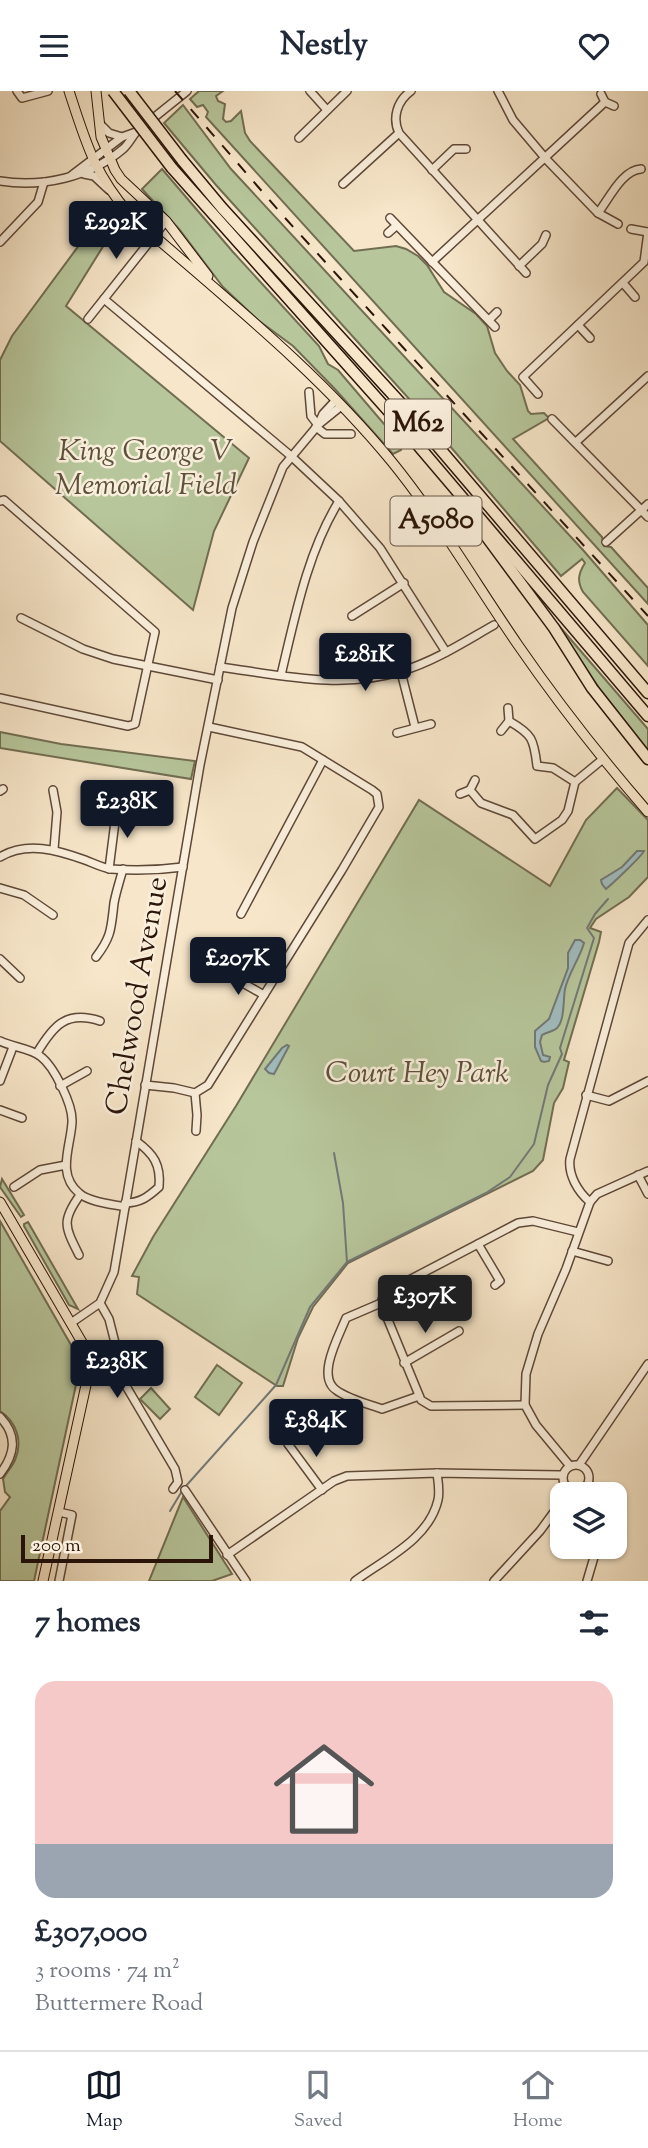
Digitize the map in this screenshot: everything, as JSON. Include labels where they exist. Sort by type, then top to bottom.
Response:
[{"type":"highway","name":"M62","points":[[113,91],[173,168],[424,453],[648,716]]},
{"type":"highway","name":"M62","points":[[129,91],[222,208],[406,409],[648,693]]},
{"type":"highway","points":[[424,453],[554,628],[592,688],[648,759]]},
{"type":"main road","name":"A5080","points":[[69,91],[93,162],[109,191],[130,215],[278,344],[399,471],[443,531],[519,646],[603,759],[648,812]]},
{"type":"main road","name":"A5080","points":[[96,91],[97,120],[107,154],[121,179],[166,221],[225,296]]},
{"type":"main road","points":[[0,1204],[71,1323],[87,1355],[88,1376],[43,1581]]},
{"type":"street","points":[[16,91],[22,99],[48,91]]},
{"type":"street","points":[[0,181],[44,182],[72,175],[107,154],[125,148],[136,132],[187,91]]},
{"type":"street","points":[[310,91],[327,110]]},
{"type":"street","points":[[299,138],[347,91]]},
{"type":"street","points":[[498,91],[513,120],[546,159],[598,213],[618,224]]},
{"type":"street","points":[[406,92],[400,101],[395,119],[399,133],[526,273]]},
{"type":"street","points":[[432,262],[546,159],[603,98],[614,106]]},
{"type":"street","points":[[97,120],[109,133],[122,137]]},
{"type":"street","points":[[107,154],[122,137],[136,132]]},
{"type":"street","points":[[343,184],[399,133]]},
{"type":"street","points":[[432,170],[454,145],[466,149]]},
{"type":"street","points":[[598,213],[625,177],[638,169],[632,160]]},
{"type":"street","points":[[83,174],[93,162]]},
{"type":"street","points":[[72,175],[94,176],[109,191]]},
{"type":"street","points":[[0,242],[37,202],[44,182]]},
{"type":"street","points":[[390,218],[495,327]]},
{"type":"street","points":[[88,319],[166,221]]},
{"type":"street","points":[[388,233],[396,226]]},
{"type":"street","points":[[538,394],[523,377],[644,263],[648,232],[631,229]]},
{"type":"street","points":[[519,266],[545,247],[546,235]]},
{"type":"street","points":[[623,283],[635,296]]},
{"type":"street","points":[[104,299],[291,456],[340,501],[380,548],[446,652]]},
{"type":"street","points":[[489,320],[497,312]]},
{"type":"street","points":[[578,325],[590,338]]},
{"type":"street","points":[[576,442],[648,376]]},
{"type":"street","points":[[309,391],[311,416],[325,434],[351,434]]},
{"type":"street","name":"Chelwood Avenue","points":[[100,1303],[114,1272],[200,765],[232,608],[272,490],[291,456],[338,404]]},
{"type":"street","points":[[552,419],[648,517]]},
{"type":"street","points":[[0,501],[4,500],[155,632],[135,724],[128,726],[0,698]]},
{"type":"street","points":[[281,675],[306,577],[321,538],[340,501]]},
{"type":"street","points":[[606,542],[648,504]]},
{"type":"street","points":[[352,616],[404,583]]},
{"type":"street","points":[[21,618],[83,649],[113,659],[218,680]]},
{"type":"street","points":[[220,667],[334,680],[376,677],[401,672],[446,652],[494,625]]},
{"type":"street","points":[[401,672],[415,727]]},
{"type":"street","points":[[501,731],[509,721],[508,708]]},
{"type":"street","points":[[509,721],[533,740],[533,766],[558,770],[575,782]]},
{"type":"street","points":[[397,733],[432,724]]},
{"type":"street","points":[[145,1085],[195,1093],[208,1085],[379,807],[377,795],[372,790],[295,745],[209,727]]},
{"type":"street","points":[[470,790],[481,803],[513,815],[532,842],[562,820],[568,811],[575,782],[603,759]]},
{"type":"street","points":[[241,914],[323,760]]},
{"type":"street","points":[[460,794],[470,790],[475,780]]},
{"type":"street","points":[[53,790],[57,812],[54,849]]},
{"type":"street","points":[[109,869],[117,806]]},
{"type":"street","points":[[0,857],[9,851],[29,848],[54,849],[109,869],[158,870],[183,867]]},
{"type":"street","points":[[96,957],[108,941],[113,928],[114,902],[123,869]]},
{"type":"street","points":[[0,888],[24,895],[53,915]]},
{"type":"street","points":[[590,1202],[582,1195],[569,1167],[586,1095],[629,943],[647,924]]},
{"type":"street","points":[[0,959],[20,978]]},
{"type":"street","points":[[226,974],[264,995]]},
{"type":"street","points":[[37,1053],[49,1033],[66,1019],[85,1016],[100,1021]]},
{"type":"street","points":[[0,1041],[37,1053],[48,1062],[61,1086],[71,1110],[66,1165],[70,1182],[80,1195],[125,1205]]},
{"type":"street","points":[[0,1081],[13,1047]]},
{"type":"street","points":[[61,1086],[87,1071]]},
{"type":"street","points":[[586,1095],[608,1101],[648,1081]]},
{"type":"street","points":[[195,1093],[196,1131]]},
{"type":"street","points":[[0,1110],[22,1118]]},
{"type":"street","name":"Chelwood Avenue","points":[[125,1205],[148,1197],[159,1187],[157,1160],[136,1141]]},
{"type":"street","points":[[14,1187],[40,1170],[66,1165]]},
{"type":"street","points":[[570,1466],[536,1425],[526,1405],[526,1374],[538,1334],[590,1202],[597,1195],[648,1171]]},
{"type":"street","points":[[638,1175],[648,1194]]},
{"type":"street","points":[[79,1255],[68,1232],[66,1220],[80,1195]]},
{"type":"street","points":[[526,1405],[430,1406],[421,1400],[381,1303],[383,1297],[392,1289],[510,1226],[533,1221],[578,1232]]},
{"type":"street","points":[[478,1244],[500,1281],[495,1285]]},
{"type":"street","points":[[572,1251],[608,1261]]},
{"type":"street","points":[[71,1323],[100,1303],[109,1319],[125,1386],[175,1469],[178,1482],[173,1489]]},
{"type":"street","points":[[381,1303],[346,1318],[328,1365],[328,1378],[334,1389],[382,1409],[419,1396]]},
{"type":"street","points":[[404,1363],[459,1331]]},
{"type":"street","points":[[579,1465],[648,1364]]},
{"type":"street","points":[[0,1417],[12,1434],[14,1451],[0,1474]]},
{"type":"street","points":[[288,1444],[322,1490]]},
{"type":"street","points":[[563,1482],[562,1475],[570,1466],[579,1465],[585,1468],[588,1482]]},
{"type":"street","points":[[227,1555],[334,1481],[347,1476],[437,1473],[562,1475]]},
{"type":"street","points":[[355,1581],[421,1533],[431,1520],[439,1497],[437,1473]]},
{"type":"street","points":[[185,1490],[246,1581]]},
{"type":"street","points":[[59,1512],[72,1515],[59,1581]]},
{"type":"street","points":[[494,1581],[550,1517]]},
{"type":"street","points":[[587,1581],[593,1559]]},
{"type":"green space","points":[[199,91],[223,91],[216,96],[218,101],[225,104],[223,119],[226,122],[231,121],[241,111],[245,133],[250,141],[354,251],[396,246],[406,249],[427,265],[444,292],[476,314],[487,326],[495,353],[520,385],[528,411],[531,414],[544,413],[549,418],[513,439],[602,537],[604,546],[611,547],[648,588],[648,604],[206,117],[208,112],[203,105],[197,107],[190,99]]},
{"type":"green space","points":[[183,105],[231,169],[583,550],[648,625],[648,666],[583,592],[579,581],[585,563],[582,559],[561,576],[420,411],[216,185],[164,123]]},
{"type":"green space","points":[[162,169],[319,346],[328,364],[338,370],[402,445],[401,450],[393,454],[293,346],[258,320],[223,287],[179,229],[142,189]]},
{"type":"green space","name":"King George V Memorial Field","points":[[108,206],[122,216],[66,306],[249,458],[214,531],[193,610],[0,441],[0,360],[12,336]]},
{"type":"green space","points":[[554,620],[648,729],[648,751],[599,688]]},
{"type":"green space","points":[[0,732],[61,744],[195,761],[191,779],[0,748]]},
{"type":"green space","name":"Court Hey Park","points":[[617,788],[648,820],[648,877],[629,897],[596,919],[590,928],[601,932],[599,942],[564,1060],[569,1062],[563,1088],[554,1103],[543,1160],[533,1171],[348,1263],[313,1307],[298,1338],[283,1386],[277,1386],[137,1294],[139,1277],[132,1276],[153,1237],[236,1106],[419,800],[550,886],[586,820]]},
{"type":"green space","points":[[2,1179],[24,1215],[21,1217],[0,1187]]},
{"type":"green space","points":[[0,1221],[75,1352],[80,1366],[34,1581],[0,1581],[0,1511],[10,1497],[5,1492],[3,1479],[15,1460],[18,1439],[11,1421],[0,1411]]},
{"type":"green space","points":[[28,1222],[78,1309],[69,1305],[24,1226]]},
{"type":"green space","points":[[217,1365],[242,1383],[219,1415],[195,1397]]},
{"type":"green space","points":[[151,1388],[170,1409],[160,1419],[140,1399]]},
{"type":"green space","points":[[183,1497],[232,1574],[212,1581],[149,1581]]},
{"type":"water","points":[[637,851],[644,851],[606,889],[601,880],[622,867]]},
{"type":"water","points":[[575,940],[584,943],[564,993],[560,1024],[556,1029],[542,1035],[540,1042],[543,1055],[550,1057],[549,1061],[544,1062],[535,1047],[535,1031],[549,1019],[568,968],[568,953]]},
{"type":"water","points":[[287,1045],[289,1046],[274,1074],[269,1073],[265,1069]]},
{"type":"waterway","points":[[185,1487],[276,1385],[310,1307],[347,1262],[486,1193],[510,1177],[534,1144],[548,1085],[562,1054],[560,1048],[594,938],[587,928],[608,899]]},
{"type":"waterway","points":[[334,1153],[343,1203],[347,1262]]},
{"type":"waterway","points":[[170,1511],[182,1491]]},
{"type":"railway","points":[[175,91],[286,219],[648,616]]}]
